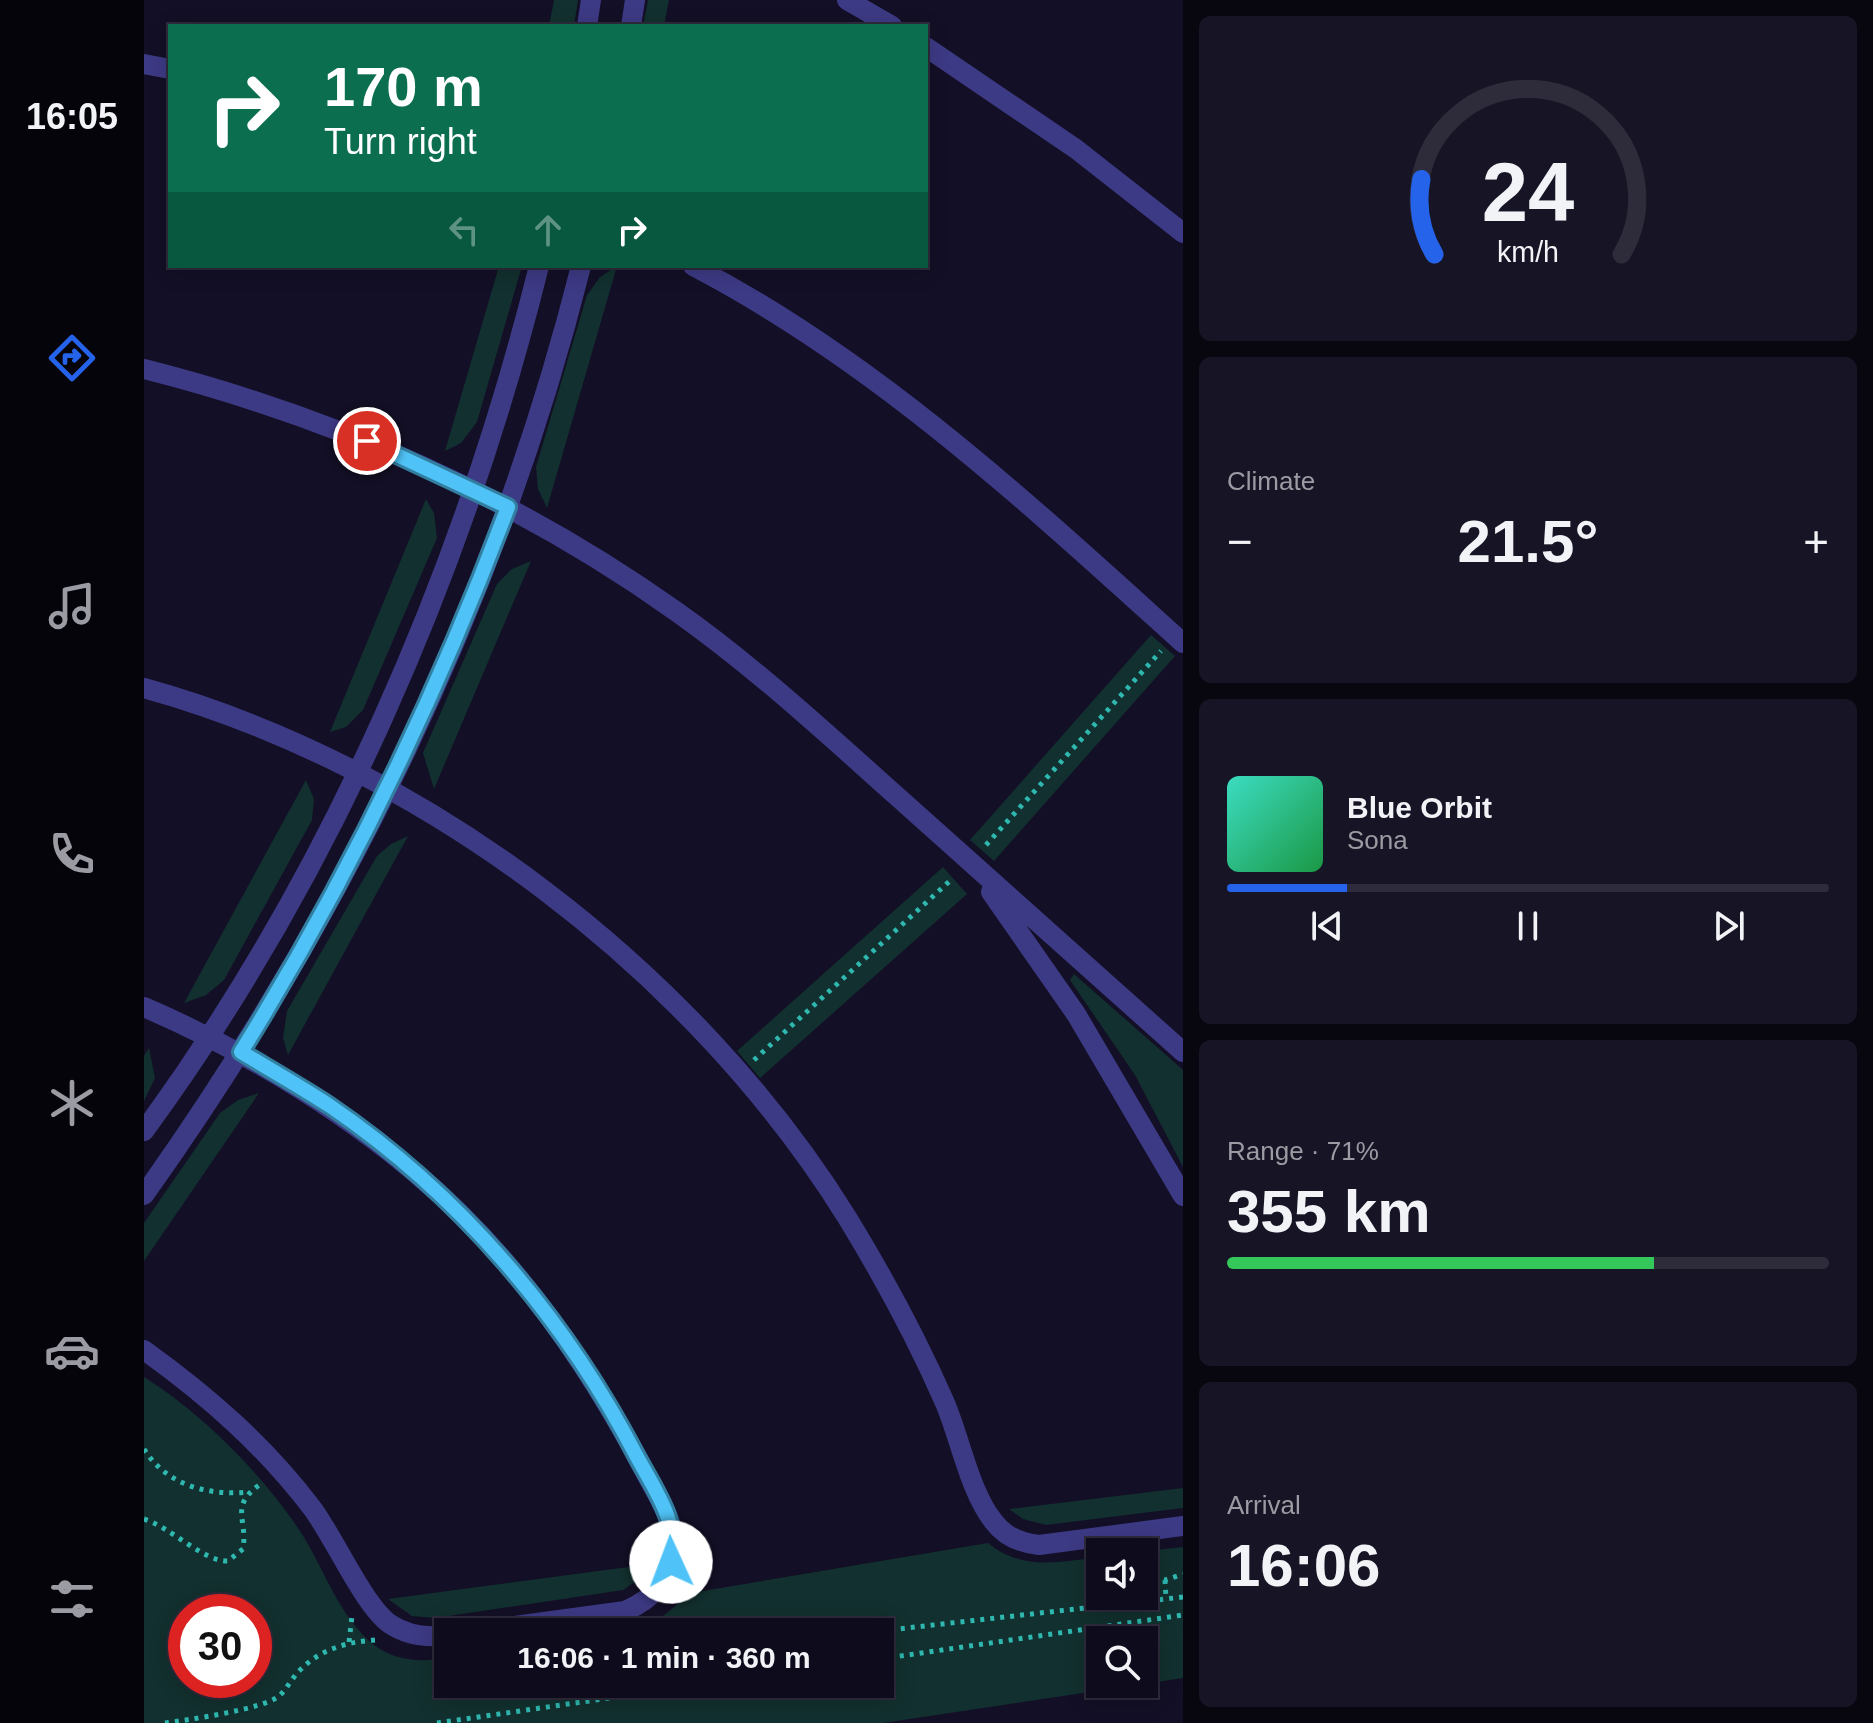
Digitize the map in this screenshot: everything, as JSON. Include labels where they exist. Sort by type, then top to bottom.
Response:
[{"type":"street","points":[[587,24],[591,0]]},
{"type":"street","points":[[631,24],[635,0]]},
{"type":"street","points":[[847,0],[889,24]]},
{"type":"street","points":[[928,48],[1076,149],[1183,233]]},
{"type":"street","points":[[144,64],[168,69]]},
{"type":"street","points":[[144,1131],[208,1035],[308,865],[356,773],[414,642],[473,489],[538,268]]},
{"type":"street","points":[[144,1195],[241,1052],[322,917],[388,790],[438,684],[508,507],[540,411],[580,268]]},
{"type":"street","points":[[696,268],[815,340],[919,414],[1017,494],[1183,643]]},
{"type":"street","points":[[144,369],[258,402],[367,441],[508,507],[653,596],[756,672],[1183,1052]]},
{"type":"street","points":[[144,688],[262,729],[388,790],[478,844],[564,906],[644,975],[718,1050],[786,1131],[847,1217],[900,1309],[946,1404],[987,1513],[1000,1529],[1028,1544],[1049,1545],[1183,1526]]},
{"type":"street","points":[[971,862],[1076,1014],[1137,1112],[1183,1196]]},
{"type":"street","points":[[144,1007],[241,1052],[331,1107],[402,1162],[489,1244],[565,1337],[614,1413],[668,1517],[674,1551],[668,1573],[654,1593],[636,1606],[614,1613],[576,1618]]},
{"type":"street","points":[[144,1350],[201,1390],[261,1447],[313,1510],[381,1617],[412,1634],[434,1635]]},
{"type":"path","points":[[144,1449],[164,1472],[196,1489],[213,1493],[249,1492],[240,1511],[243,1549],[228,1561],[210,1559],[172,1531],[144,1519]]},
{"type":"path","points":[[1158,1579],[1183,1574]]},
{"type":"path","points":[[1165,1580],[1166,1599]]},
{"type":"path","points":[[1158,1600],[1183,1597]]},
{"type":"path","points":[[894,1629],[1086,1607]]},
{"type":"path","points":[[894,1657],[1183,1615]]},
{"type":"path","points":[[165,1723],[206,1718],[277,1698],[301,1669],[349,1642]]},
{"type":"path","points":[[437,1723],[609,1698]]},
{"type":"green space","points":[[554,0],[578,0],[574,24],[549,24]]},
{"type":"green space","points":[[648,0],[669,0],[664,24],[643,24]]},
{"type":"green space","points":[[498,268],[521,268],[477,422],[461,443],[445,451]]},
{"type":"green space","points":[[616,268],[547,508],[538,489],[536,467],[587,295],[600,277]]},
{"type":"green space","points":[[426,499],[434,513],[437,538],[363,710],[346,727],[330,732]]},
{"type":"green space","points":[[531,561],[434,789],[423,753],[497,584],[512,569]]},
{"type":"green space","points":[[1151,635],[1175,656],[994,861],[970,840]]},
{"type":"green space","points":[[306,780],[314,799],[312,820],[224,980],[206,995],[184,1003]]},
{"type":"green space","points":[[408,836],[288,1055],[283,1038],[287,1011],[377,856],[391,844]]},
{"type":"green space","points":[[943,867],[967,894],[760,1078],[737,1051]]},
{"type":"green space","points":[[1074,974],[1183,1070],[1183,1167],[1135,1075],[1070,980]]},
{"type":"green space","points":[[149,1048],[155,1078],[144,1101],[144,1056]]},
{"type":"green space","points":[[259,1093],[144,1261],[144,1223],[220,1113],[238,1100]]},
{"type":"green space","points":[[144,1377],[188,1409],[230,1446],[285,1509],[341,1606],[361,1633],[391,1654],[418,1660],[434,1659],[434,1698],[894,1698],[894,1618],[660,1618],[691,1593],[988,1543],[1014,1558],[1028,1561],[1086,1559],[1086,1610],[1158,1610],[1158,1550],[1183,1547],[1183,1678],[1158,1682],[1158,1626],[1086,1626],[1086,1693],[883,1723],[144,1723]]},
{"type":"green space","points":[[1183,1488],[1183,1508],[1046,1525],[1023,1519],[1009,1509]]},
{"type":"green space","points":[[651,1564],[642,1577],[623,1590],[435,1618],[412,1616],[388,1599]]},
{"type":"route","points":[[367,441],[508,507],[472,603],[388,790],[343,879],[241,1052],[331,1107],[414,1171],[489,1244],[556,1325],[614,1413],[668,1517],[674,1540],[671,1562]]}]
